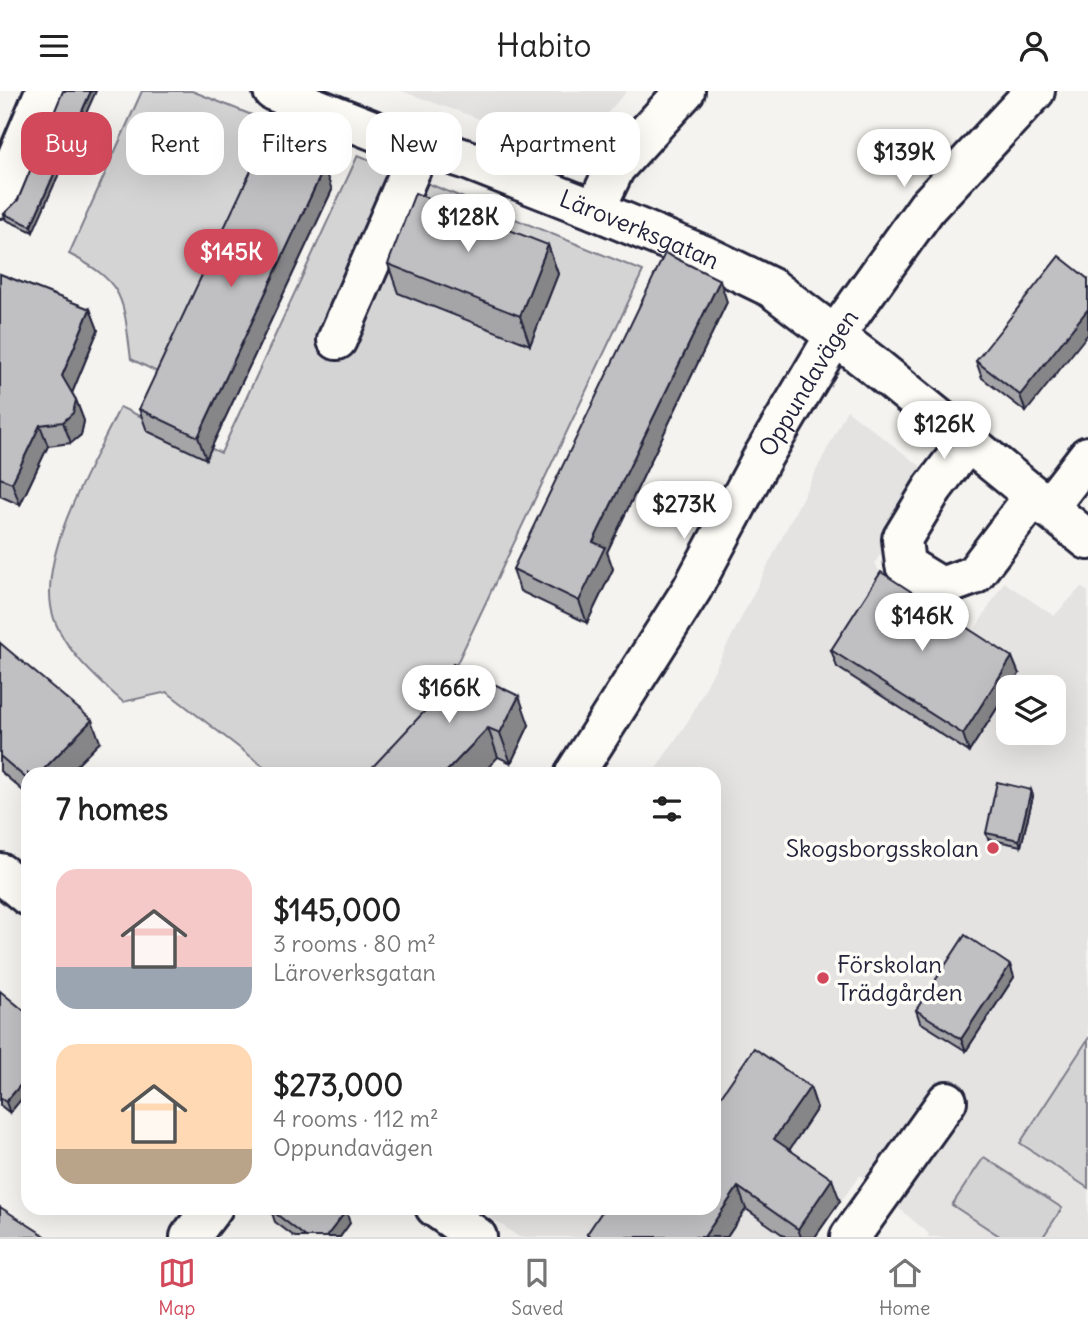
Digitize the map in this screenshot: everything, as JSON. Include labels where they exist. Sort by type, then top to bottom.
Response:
[{"type":"street","points":[[0,198],[45,91]]},
{"type":"street","name":"Läroverksgatan","points":[[273,91],[366,128]]},
{"type":"street","points":[[595,210],[615,168],[685,91]]},
{"type":"street","name":"Oppundavägen","points":[[579,767],[692,589],[762,458],[834,337],[927,207],[1035,91]]},
{"type":"street","name":"Läroverksgatan","points":[[462,158],[595,210],[772,288],[1088,540]]},
{"type":"street","points":[[337,340],[408,175]]},
{"type":"street","points":[[968,442],[933,488],[902,539],[905,565],[941,587],[974,575],[1041,502],[1088,456]]},
{"type":"street","points":[[0,873],[21,890]]},
{"type":"street","points":[[850,1237],[947,1101]]},
{"type":"street","points":[[190,1237],[207,1215]]},
{"type":"street","points":[[446,1215],[477,1237]]},
{"type":"shaded area","points":[[142,91],[192,91],[244,112],[238,112],[238,175],[250,175],[163,375],[131,359],[119,296],[102,274],[69,254],[104,175],[112,175],[112,158],[126,127],[126,175],[224,175],[224,112],[133,112]]},
{"type":"shaded area","points":[[401,91],[627,91],[608,112],[476,112],[476,118]]},
{"type":"shaded area","points":[[358,155],[366,158],[366,175],[407,175],[643,271],[431,718],[385,767],[264,767],[167,692],[123,702],[69,646],[54,620],[51,606],[50,582],[54,557],[73,504],[120,407],[221,453],[349,175],[352,175]]},
{"type":"shaded area","name":"Skogsborgsskolan","points":[[847,410],[928,472],[875,563],[888,589],[968,641],[1004,582],[1054,616],[1081,587],[1088,592],[1088,1237],[927,1237],[929,1234],[860,1175],[815,1237],[519,1237],[487,1215],[721,1215],[721,767],[657,767],[690,718]]},
{"type":"shaded area","points":[[1088,1039],[1088,1188],[1020,1143]]},
{"type":"shaded area","points":[[984,1157],[1062,1208],[1043,1237],[1001,1237],[952,1205]]},
{"type":"building","points":[[63,91],[91,91],[82,112],[54,112]]},
{"type":"building","points":[[28,175],[54,175],[31,226],[4,214],[18,200]]},
{"type":"building","points":[[249,175],[321,175],[198,437],[139,409]]},
{"type":"building","points":[[415,193],[548,245],[520,316],[388,264]]},
{"type":"building","points":[[665,253],[720,280],[593,542],[605,547],[579,601],[513,569]]},
{"type":"building","points":[[1059,256],[1088,279],[1088,309],[1020,395],[976,361]]},
{"type":"building","points":[[0,274],[90,309],[62,376],[76,400],[73,413],[63,422],[40,425],[12,483],[0,478]]},
{"type":"building","points":[[881,572],[1012,657],[1001,675],[996,675],[996,682],[963,734],[831,650]]},
{"type":"building","points":[[0,643],[92,720],[46,767],[21,767],[21,774],[0,756]]},
{"type":"building","points":[[453,664],[519,696],[500,733],[488,728],[451,767],[373,767],[435,700]]},
{"type":"building","points":[[997,782],[1031,790],[1019,840],[986,833]]},
{"type":"building","points":[[965,935],[1010,965],[961,1039],[916,1010]]},
{"type":"building","points":[[0,991],[21,1008],[21,1084],[6,1102],[0,1098]]},
{"type":"building","points":[[754,1048],[810,1087],[774,1139],[832,1179],[798,1229],[738,1187],[721,1212],[721,1096]]},
{"type":"building","points":[[0,1207],[47,1237],[0,1237]]},
{"type":"building","points":[[277,1215],[343,1215],[326,1237],[306,1237]]},
{"type":"building","points":[[600,1215],[719,1215],[704,1237],[591,1237],[587,1234]]},
{"type":"place","name":"Skogsborgsskolan","points":[[993,848]]},
{"type":"place","name":"Förskolan Trädgården","points":[[823,978]]}]
